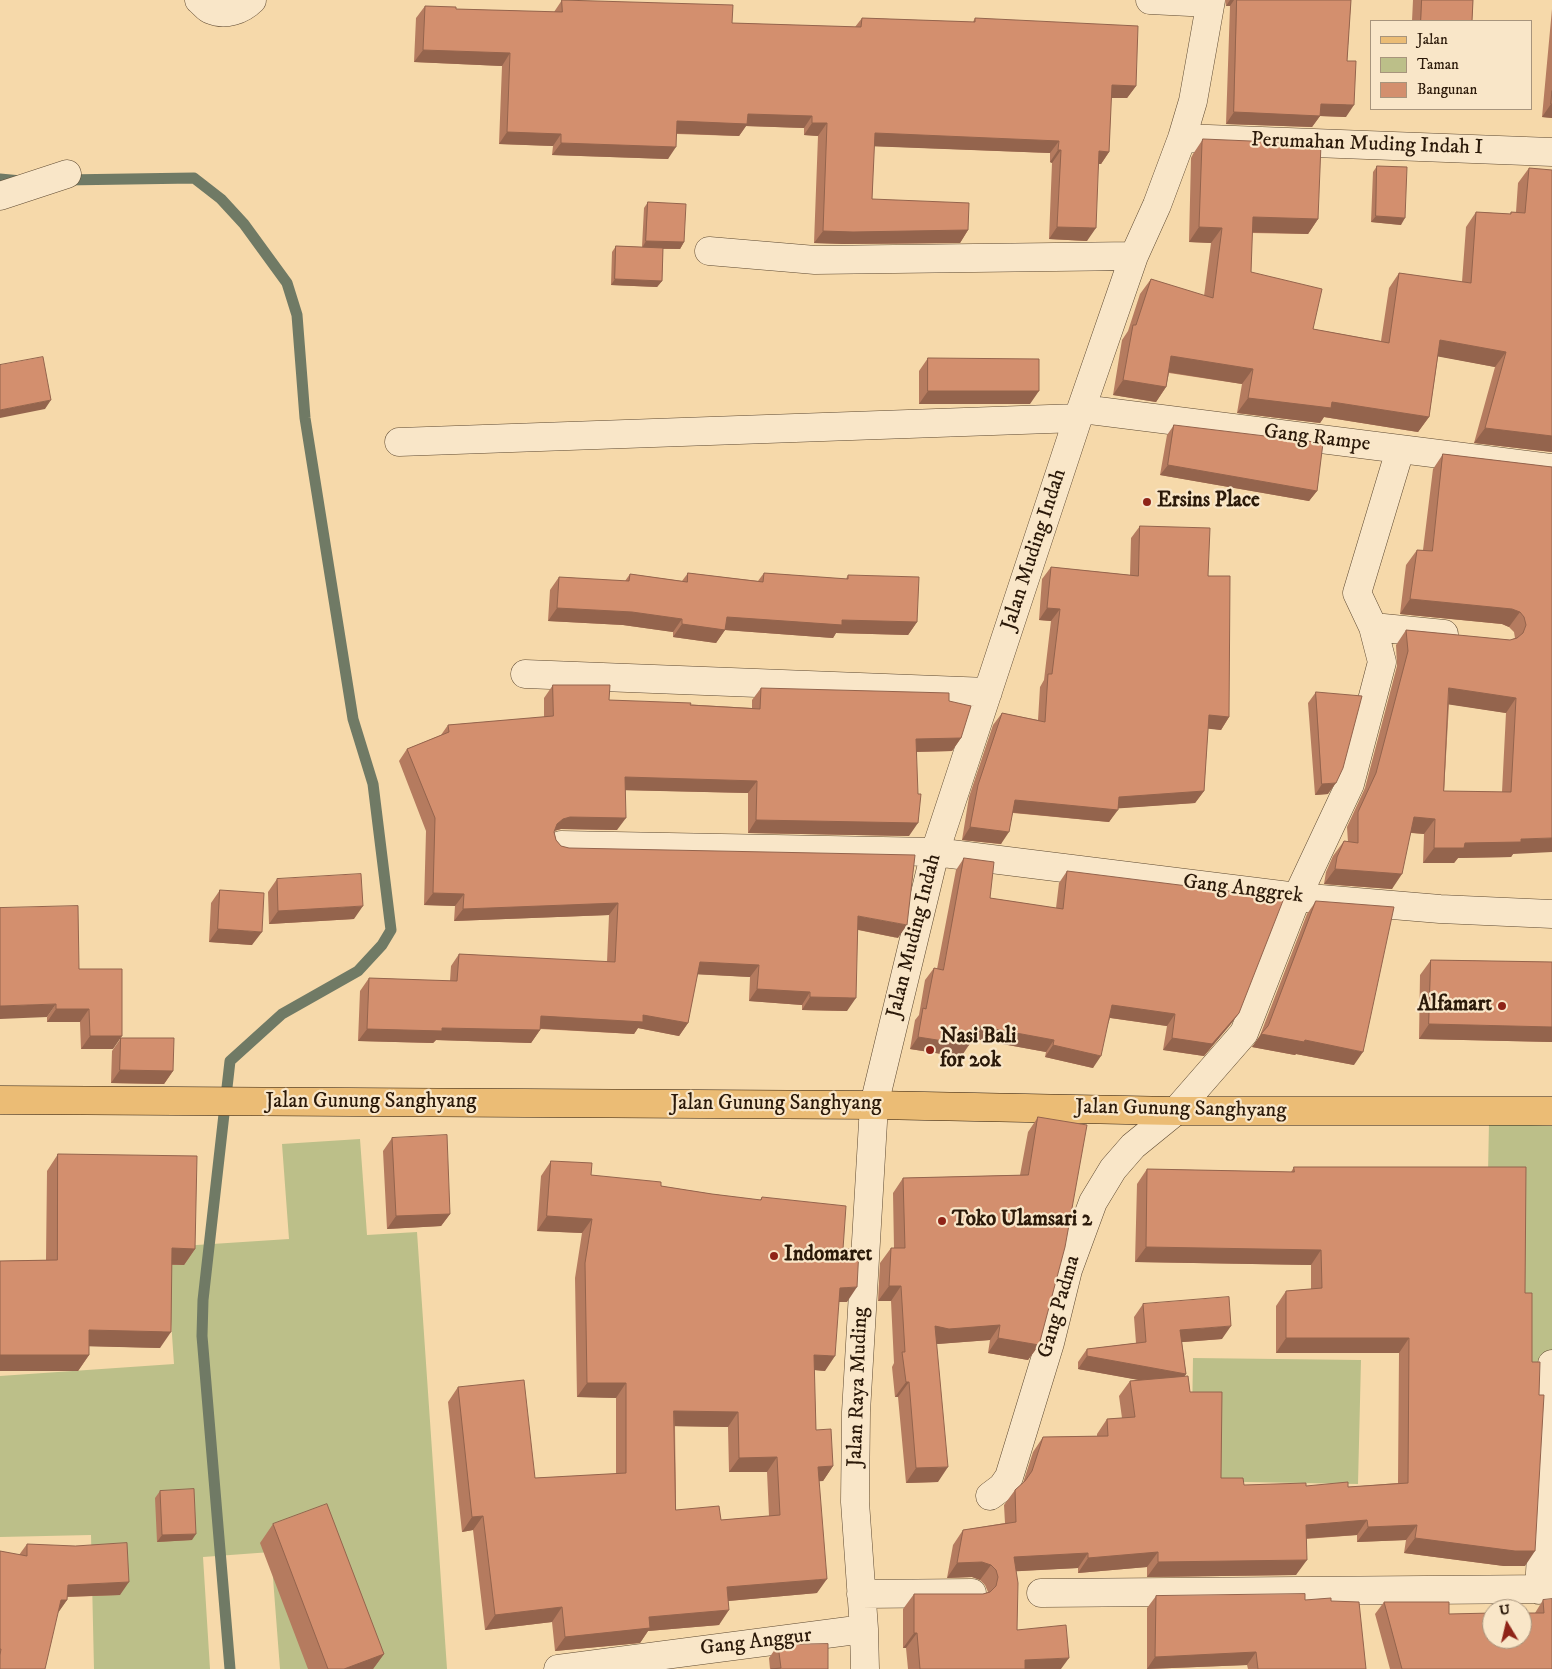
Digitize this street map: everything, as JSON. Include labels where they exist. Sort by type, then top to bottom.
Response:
[{"type":"main road","name":"Jalan Gunung Sanghyang","points":[[0,1100],[874,1105],[1176,1112],[1552,1111]]},
{"type":"street","points":[[199,0],[211,10],[229,13],[247,5],[252,0]]},
{"type":"street","points":[[1150,0],[1211,1]]},
{"type":"street","name":"Jalan Muding Indah","points":[[874,1105],[935,852],[1134,256],[1157,205],[1182,138],[1193,101],[1211,1]]},
{"type":"street","name":"Perumahan Muding Indah I","points":[[1182,138],[1552,152]]},
{"type":"street","points":[[0,196],[68,174]]},
{"type":"street","points":[[709,251],[815,260],[1134,256]]},
{"type":"street","name":"Gang Rampe","points":[[398,442],[1080,414],[1552,468]]},
{"type":"street","name":"Gang Padma","points":[[990,1496],[1009,1477],[1050,1343],[1068,1270],[1094,1202],[1114,1169],[1133,1146],[1176,1112],[1244,1033],[1297,897],[1350,784],[1382,662],[1373,627],[1358,592],[1400,450]]},
{"type":"street","points":[[1373,627],[1471,636]]},
{"type":"street","points":[[525,674],[988,692]]},
{"type":"street","name":"Gang Anggrek","points":[[560,845],[935,852],[1297,897],[1440,909],[1552,914]]},
{"type":"street","name":"Jalan Raya Muding","points":[[865,1669],[855,1502],[856,1412],[874,1105]]},
{"type":"street","points":[[1041,1593],[1545,1590],[1552,1371]]},
{"type":"street","points":[[861,1594],[972,1593]]},
{"type":"street","name":"Gang Anggur","points":[[558,1669],[864,1629]]},
{"type":"green space","points":[[1489,1123],[1552,1126],[1552,1382],[1513,1382],[1488,1173]]},
{"type":"green space","points":[[360,1139],[367,1235],[417,1232],[447,1669],[280,1669],[271,1552],[203,1557],[210,1669],[94,1669],[91,1535],[0,1537],[0,1376],[174,1364],[166,1247],[289,1239],[282,1144]]},
{"type":"green space","points":[[1193,1358],[1361,1360],[1358,1484],[1191,1481]]},
{"type":"building","points":[[562,0],[733,5],[732,23],[861,27],[862,18],[975,22],[975,18],[1138,26],[1136,86],[1112,85],[1109,152],[1099,151],[1096,228],[1057,227],[1061,150],[1058,150],[1059,141],[875,133],[872,199],[969,203],[968,230],[823,231],[827,123],[812,123],[812,116],[748,114],[747,124],[677,121],[676,147],[561,143],[561,134],[507,132],[510,53],[423,50],[425,6],[456,7],[456,9],[562,12]]},
{"type":"building","points":[[1237,0],[1351,0],[1347,61],[1356,61],[1354,105],[1321,104],[1320,116],[1234,112]]},
{"type":"building","points":[[1422,0],[1473,0],[1472,20],[1421,20]]},
{"type":"building","points":[[1203,139],[1321,144],[1318,219],[1253,217],[1251,272],[1322,289],[1313,329],[1389,343],[1399,273],[1471,283],[1476,212],[1525,213],[1529,168],[1552,170],[1552,436],[1485,428],[1506,352],[1440,340],[1429,417],[1332,402],[1331,408],[1248,398],[1253,369],[1171,356],[1166,387],[1123,380],[1133,325],[1136,325],[1151,279],[1213,298],[1222,228],[1199,227]]},
{"type":"building","points":[[1377,166],[1407,167],[1405,218],[1376,216]]},
{"type":"building","points":[[648,202],[686,204],[684,242],[646,241]]},
{"type":"building","points":[[616,246],[663,248],[662,281],[615,279]]},
{"type":"building","points":[[43,357],[51,400],[0,410],[0,365]]},
{"type":"building","points":[[928,358],[1039,359],[1039,391],[928,391]]},
{"type":"building","points":[[1174,425],[1323,443],[1317,491],[1168,465]]},
{"type":"building","points":[[1443,454],[1552,467],[1552,838],[1521,839],[1521,842],[1465,843],[1464,848],[1434,848],[1435,819],[1414,817],[1402,874],[1335,869],[1337,857],[1344,841],[1358,843],[1358,812],[1376,773],[1408,651],[1406,630],[1510,640],[1517,638],[1523,633],[1526,625],[1524,617],[1520,612],[1512,609],[1410,599],[1417,550],[1432,551]],"holes":[[[1449,688],[1516,698],[1511,792],[1444,791]]]},
{"type":"building","points":[[1140,526],[1210,528],[1208,576],[1230,576],[1229,717],[1209,715],[1204,791],[1119,797],[1118,810],[1015,800],[1009,832],[970,827],[978,785],[1002,713],[1045,722],[1048,674],[1052,674],[1060,609],[1047,608],[1051,567],[1138,576]]},
{"type":"building","points":[[688,573],[763,582],[764,573],[848,579],[848,575],[919,577],[917,622],[842,620],[842,625],[727,617],[725,630],[682,624],[682,619],[632,612],[557,608],[559,577],[629,581],[630,574],[687,582]]},
{"type":"building","points":[[553,685],[610,685],[609,700],[691,703],[690,705],[760,709],[761,688],[949,693],[949,701],[971,706],[961,738],[916,739],[918,794],[921,794],[918,823],[756,820],[757,781],[625,777],[626,818],[570,817],[563,819],[557,824],[554,832],[556,840],[561,846],[569,848],[915,855],[907,925],[858,916],[856,998],[810,997],[810,992],[757,989],[759,965],[700,962],[688,1023],[643,1015],[643,1022],[541,1016],[540,1030],[442,1028],[442,1031],[367,1029],[369,978],[457,981],[459,954],[615,962],[618,903],[463,909],[464,894],[433,893],[435,818],[407,749],[449,732],[448,725],[553,716]]},
{"type":"building","points":[[1316,692],[1362,696],[1343,768],[1336,783],[1322,784]]},
{"type":"building","points":[[964,858],[994,862],[990,898],[1063,909],[1067,871],[1284,898],[1239,1013],[1212,1044],[1172,1038],[1175,1014],[1112,1005],[1101,1056],[1053,1045],[1054,1040],[973,1025],[969,1045],[918,1037],[923,1008],[926,1009],[934,968],[943,970]]},
{"type":"building","points":[[361,874],[363,906],[278,911],[277,879]]},
{"type":"building","points":[[220,890],[264,893],[262,932],[218,929]]},
{"type":"building","points":[[1316,901],[1394,907],[1363,1052],[1305,1040],[1304,1042],[1261,1034],[1268,1026]]},
{"type":"building","points":[[78,906],[79,969],[122,969],[122,1036],[90,1036],[89,1009],[56,1009],[56,1004],[0,1006],[0,908]]},
{"type":"building","points":[[1431,960],[1552,962],[1552,1027],[1429,1024]]},
{"type":"building","points":[[121,1038],[174,1038],[173,1071],[120,1070]]},
{"type":"building","points":[[1038,1117],[1087,1125],[1065,1247],[1039,1345],[998,1338],[1000,1325],[949,1329],[935,1326],[948,1467],[916,1468],[909,1382],[906,1382],[902,1352],[905,1352],[901,1286],[889,1286],[891,1248],[905,1248],[903,1178],[1028,1175]]},
{"type":"building","points":[[447,1135],[450,1214],[396,1216],[392,1138]]},
{"type":"building","points":[[58,1154],[197,1156],[195,1249],[172,1248],[171,1332],[89,1330],[89,1355],[0,1355],[0,1261],[57,1260]]},
{"type":"building","points":[[551,1161],[592,1163],[591,1175],[661,1182],[661,1186],[712,1194],[761,1200],[762,1197],[846,1206],[843,1249],[859,1249],[857,1287],[840,1288],[835,1356],[814,1355],[816,1430],[831,1429],[833,1466],[818,1467],[827,1579],[727,1587],[729,1610],[649,1617],[650,1628],[565,1637],[562,1607],[495,1615],[483,1516],[472,1517],[458,1387],[524,1380],[535,1478],[626,1473],[626,1383],[587,1383],[585,1263],[592,1219],[547,1216]],"holes":[[[674,1411],[738,1412],[739,1458],[777,1457],[780,1515],[721,1520],[719,1506],[676,1510]]]},
{"type":"building","points":[[1294,1167],[1526,1167],[1525,1293],[1532,1293],[1532,1362],[1540,1362],[1539,1395],[1544,1395],[1535,1551],[1515,1551],[1415,1538],[1417,1525],[1368,1527],[1367,1520],[1306,1525],[1307,1560],[1158,1562],[1158,1552],[1088,1558],[1088,1553],[1014,1557],[1018,1583],[1017,1630],[1066,1625],[1069,1658],[1025,1660],[1025,1669],[920,1669],[917,1633],[914,1633],[914,1594],[983,1594],[990,1592],[996,1586],[998,1577],[996,1570],[991,1565],[982,1562],[957,1563],[963,1530],[1016,1522],[1015,1490],[1032,1471],[1043,1437],[1108,1436],[1107,1419],[1135,1417],[1130,1381],[1188,1376],[1190,1392],[1222,1392],[1221,1478],[1243,1478],[1244,1485],[1306,1483],[1306,1486],[1348,1482],[1348,1487],[1408,1483],[1409,1338],[1286,1338],[1286,1291],[1322,1288],[1321,1250],[1146,1247],[1147,1169],[1294,1172]]},
{"type":"building","points":[[1229,1297],[1231,1326],[1180,1330],[1186,1374],[1087,1356],[1087,1349],[1146,1342],[1143,1304]]},
{"type":"building","points":[[194,1489],[196,1534],[162,1535],[160,1491]]},
{"type":"building","points":[[327,1504],[384,1654],[344,1669],[328,1669],[273,1524]]},
{"type":"building","points":[[127,1543],[129,1582],[68,1585],[67,1600],[61,1600],[45,1669],[0,1669],[0,1551],[27,1556],[27,1544],[75,1546]]},
{"type":"building","points":[[1305,1594],[1305,1600],[1331,1598],[1331,1601],[1359,1602],[1366,1669],[1258,1669],[1256,1652],[1155,1657],[1156,1596]]},
{"type":"building","points":[[1552,1599],[1552,1669],[1402,1669],[1384,1602],[1449,1602],[1449,1614],[1482,1613],[1482,1649],[1532,1649],[1532,1613],[1544,1613],[1543,1600]]},
{"type":"building","points":[[828,1644],[828,1669],[771,1669],[781,1668],[778,1645]]},
{"type":"waterway","points":[[64,180],[194,178],[221,199],[244,224],[287,283],[297,315],[305,418],[353,719],[373,784],[391,930],[382,945],[358,971],[282,1014],[230,1061],[203,1300],[202,1336],[230,1669]]},
{"type":"waterway","points":[[0,179],[21,181]]},
{"type":"place","name":"Ersins Place","points":[[1147,502]]},
{"type":"place","name":"Alfamart","points":[[1502,1006]]},
{"type":"place","name":"Nasi Bali for 20k","points":[[930,1050]]},
{"type":"place","name":"Toko Ulamsari 2","points":[[942,1221]]},
{"type":"place","name":"Indomaret","points":[[774,1256]]}]
